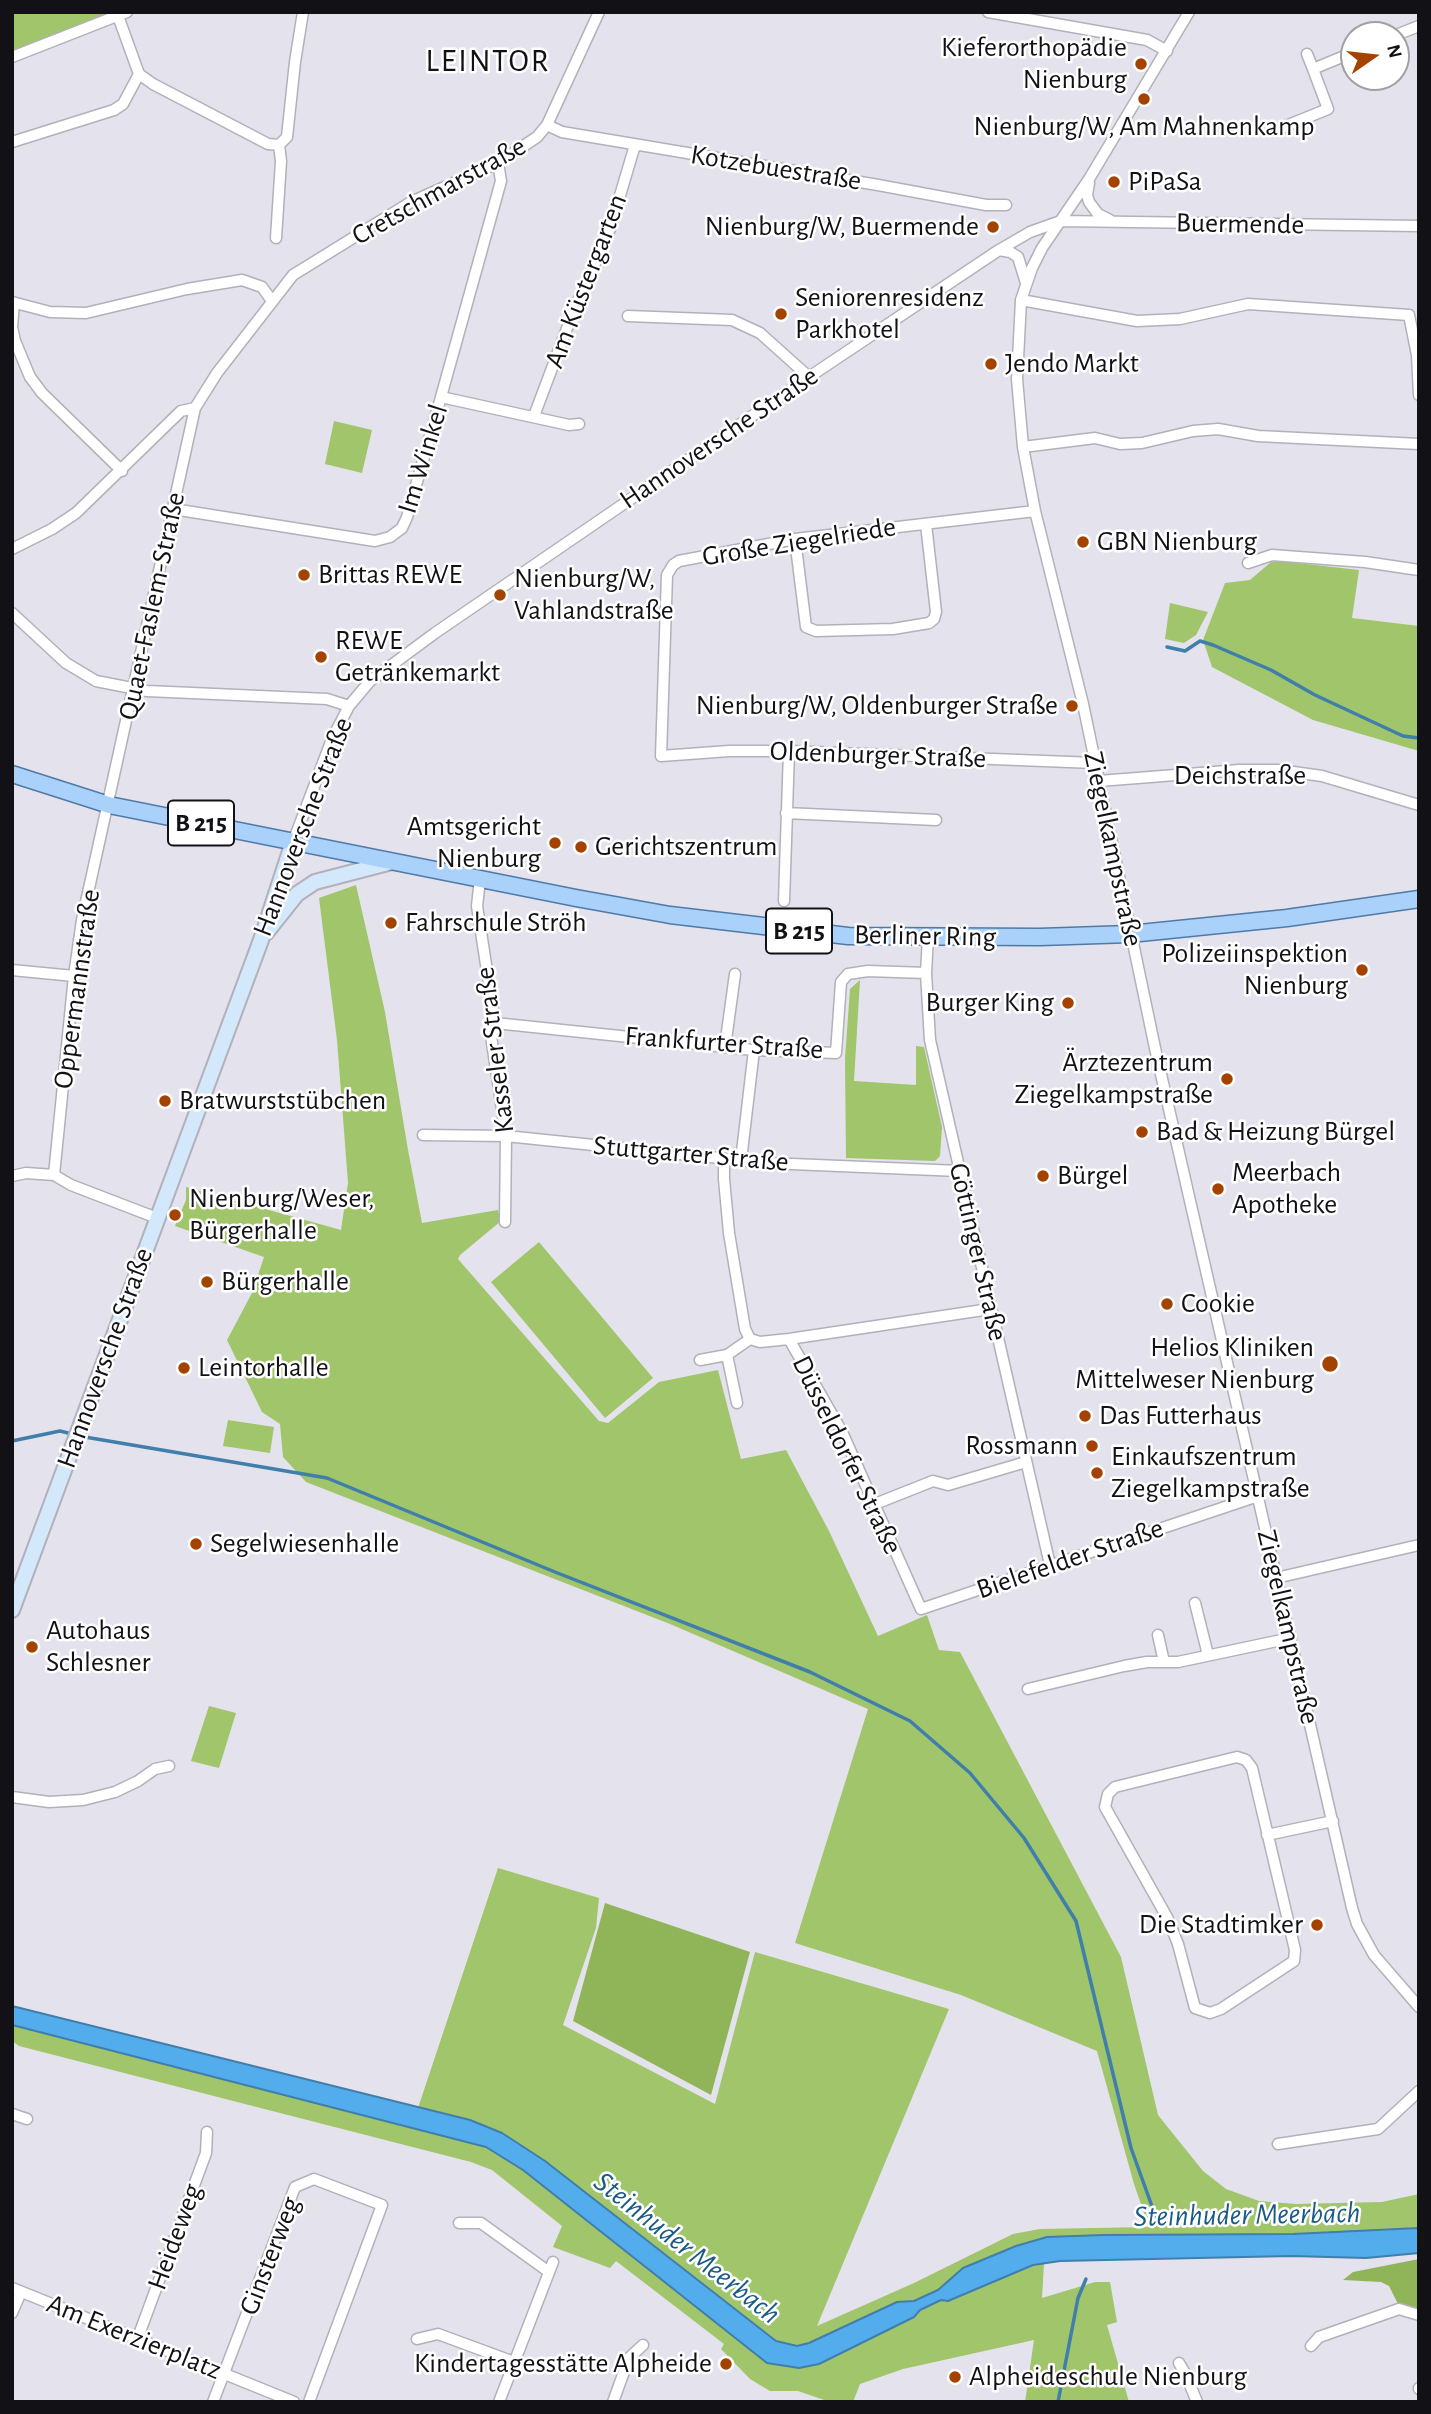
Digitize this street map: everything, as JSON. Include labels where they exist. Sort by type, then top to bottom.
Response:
[{"type":"main road","name":"Berliner Ring","points":[[12,774],[109,805],[480,879],[661,913],[848,936],[1040,937],[1130,933],[1287,918],[1419,899]]},
{"type":"street","points":[[279,145],[287,137],[303,12]]},
{"type":"street","name":"Cretschmarstraße","points":[[272,301],[293,275],[411,202],[498,163],[522,149],[547,125],[599,12]]},
{"type":"street","points":[[988,12],[1147,40],[1167,51]]},
{"type":"street","points":[[1061,221],[1189,12]]},
{"type":"street","points":[[12,57],[122,14],[139,74],[128,98],[114,110],[12,142]]},
{"type":"street","points":[[1276,130],[1328,109],[1307,54]]},
{"type":"street","points":[[1313,69],[1340,58]]},
{"type":"street","points":[[139,74],[153,84],[268,144],[279,145]]},
{"type":"street","name":"Kotzebuestraße","points":[[547,125],[562,132],[635,145],[878,184],[986,205],[1006,205]]},
{"type":"street","points":[[276,238],[281,161],[279,145]]},
{"type":"street","name":"Am Küstergarten","points":[[534,416],[572,315],[610,229],[635,145]]},
{"type":"street","name":"Im Winkel","points":[[173,509],[375,541],[390,537],[402,528],[501,181],[498,163]]},
{"type":"street","points":[[1089,178],[1089,202],[1098,214],[1113,221]]},
{"type":"street","name":"Buermende","points":[[1061,221],[1419,226]]},
{"type":"street","name":"Hannoversche Straße","points":[[12,1610],[261,940],[323,760],[349,706],[370,681],[407,653],[808,376],[999,250],[1030,232],[1061,221]]},
{"type":"street","name":"Ziegelkampstraße","points":[[1061,221],[1042,248],[1021,300],[1017,379],[1023,447],[1035,511],[1066,632],[1130,933],[1357,1924],[1374,1955],[1419,2007]]},
{"type":"street","points":[[999,250],[1018,257],[1026,284]]},
{"type":"street","points":[[122,471],[49,400],[30,377],[15,341],[12,327],[13,303],[50,312],[86,313],[242,279],[262,287],[272,301]]},
{"type":"street","points":[[1021,300],[1138,321],[1180,319],[1248,304],[1409,315],[1418,355],[1419,395]]},
{"type":"street","name":"Quaet-Faslem-Straße","points":[[109,805],[195,408],[217,373],[272,301]]},
{"type":"street","points":[[628,316],[732,320],[760,334],[808,376]]},
{"type":"street","points":[[441,397],[569,425],[579,424]]},
{"type":"street","name":"Quaet-Faslem-Straße","points":[[12,549],[65,521],[122,471],[181,411],[195,408]]},
{"type":"street","points":[[1023,447],[1089,439],[1120,444],[1142,443],[1193,431],[1218,429],[1258,436],[1419,444]]},
{"type":"street","name":"Große Ziegelriede","points":[[661,756],[669,571],[679,561],[795,539],[1035,511]]},
{"type":"street","points":[[795,539],[806,627],[816,631],[893,629],[929,623],[934,619],[936,612],[926,524]]},
{"type":"street","points":[[1248,563],[1272,555],[1365,562],[1419,570]]},
{"type":"street","points":[[12,613],[78,672],[96,681],[134,689],[327,699],[349,706]]},
{"type":"street","name":"Oldenburger Straße","points":[[661,756],[729,751],[789,751],[1095,763]]},
{"type":"street","points":[[784,901],[789,751]]},
{"type":"street","name":"Deichstraße","points":[[1099,781],[1239,770],[1279,770],[1322,776],[1419,805]]},
{"type":"street","name":"Oppermannstraße","points":[[54,1175],[82,920],[109,805]]},
{"type":"street","points":[[786,813],[936,820]]},
{"type":"street","name":"Berliner Ring","points":[[261,940],[297,894],[315,881],[394,862]]},
{"type":"street","name":"Kasseler Straße","points":[[480,879],[477,906],[495,1023],[491,1036],[506,1136],[505,1222]]},
{"type":"street","name":"Göttinger Straße","points":[[928,937],[926,973],[930,1040],[1050,1565]]},
{"type":"street","points":[[12,970],[74,976]]},
{"type":"street","name":"Frankfurter Straße","points":[[495,1023],[754,1050],[836,1053],[841,982],[848,974],[868,971],[926,973]]},
{"type":"street","points":[[725,1047],[735,974]]},
{"type":"street","points":[[741,1160],[754,1050]]},
{"type":"street","name":"Stuttgarter Straße","points":[[423,1135],[506,1136],[741,1160],[959,1171]]},
{"type":"street","points":[[701,1360],[727,1355],[750,1339],[745,1329],[729,1233],[724,1158]]},
{"type":"street","points":[[12,1176],[26,1173],[54,1175],[71,1185],[157,1218]]},
{"type":"street","points":[[789,1339],[990,1309]]},
{"type":"street","name":"Düsseldorfer Straße","points":[[750,1339],[760,1342],[789,1339],[842,1432],[921,1609]]},
{"type":"street","points":[[727,1355],[737,1403]]},
{"type":"street","points":[[875,1504],[933,1481],[948,1485],[1026,1462]]},
{"type":"street","name":"Bielefelder Straße","points":[[921,1609],[1258,1496]]},
{"type":"street","points":[[1276,1578],[1419,1545]]},
{"type":"street","points":[[1195,1603],[1208,1655]]},
{"type":"street","points":[[1158,1635],[1164,1662]]},
{"type":"street","points":[[1028,1689],[1124,1666],[1178,1662],[1291,1637]]},
{"type":"street","points":[[1237,1757],[1246,1760],[1252,1768],[1267,1835],[1295,1950],[1294,1961],[1221,2009],[1210,2013],[1202,2012],[1195,2008],[1192,2001],[1178,1944],[1168,1919],[1105,1807],[1108,1794],[1115,1787],[1126,1783],[1237,1757]]},
{"type":"street","points":[[12,1797],[49,1802],[83,1800],[115,1792],[155,1769],[169,1766]]},
{"type":"street","points":[[1267,1835],[1333,1821]]},
{"type":"street","points":[[1278,2144],[1378,2129],[1419,2091]]},
{"type":"street","points":[[12,2114],[27,2119]]},
{"type":"street","name":"Heideweg","points":[[137,2340],[206,2153],[207,2132]]},
{"type":"street","name":"Ginsterweg","points":[[213,2402],[295,2187],[314,2179],[382,2205],[309,2402]]},
{"type":"street","points":[[459,2223],[481,2223],[549,2272]]},
{"type":"street","points":[[499,2402],[553,2262]]},
{"type":"street","points":[[12,2313],[16,2290]]},
{"type":"street","name":"Am Exerzierplatz","points":[[16,2290],[294,2402]]},
{"type":"street","points":[[1311,2346],[1320,2337],[1399,2309],[1419,2315]]},
{"type":"street","points":[[417,2339],[438,2334],[513,2362]]},
{"type":"street","points":[[613,2402],[629,2358],[643,2345]]},
{"type":"street","points":[[1178,2363],[1197,2402]]},
{"type":"green space","points":[[12,12],[116,12],[12,53]]},
{"type":"green space","points":[[334,421],[372,430],[362,473],[325,464]]},
{"type":"green space","points":[[1271,562],[1359,570],[1352,618],[1419,626],[1419,751],[1313,720],[1212,667],[1203,640],[1225,583],[1250,580]]},
{"type":"green space","points":[[1170,603],[1208,612],[1196,635],[1184,643],[1165,639]]},
{"type":"green space","points":[[356,885],[385,1012],[422,1223],[498,1210],[501,1221],[458,1259],[599,1421],[608,1423],[659,1382],[718,1370],[741,1459],[786,1450],[829,1531],[878,1636],[927,1615],[939,1650],[960,1652],[1121,1957],[1158,2115],[1203,2171],[1226,2189],[1259,2201],[1296,2204],[1382,2202],[1419,2194],[1419,2228],[1292,2234],[1047,2237],[1016,2246],[963,2268],[938,2290],[914,2301],[897,2302],[797,2346],[777,2341],[545,2161],[502,2133],[470,2120],[418,2108],[498,1868],[599,1898],[596,1928],[563,2025],[715,2104],[755,1952],[949,2009],[817,2326],[914,2283],[1013,2234],[1040,2229],[1149,2227],[1134,2184],[1097,2051],[961,1995],[795,1943],[868,1709],[670,1624],[306,1482],[283,1457],[280,1424],[262,1412],[227,1340],[252,1293],[264,1257],[175,1226],[186,1200],[186,1187],[341,1230],[348,1183],[337,1040],[319,898]]},
{"type":"green space","points":[[860,980],[854,1081],[916,1085],[916,1046],[924,1047],[942,1127],[940,1156],[935,1161],[846,1158],[845,1058],[850,989]]},
{"type":"green space","points":[[539,1242],[653,1378],[605,1418],[491,1282]]},
{"type":"green space","points":[[228,1420],[274,1427],[270,1453],[223,1446]]},
{"type":"green space","points":[[209,1706],[236,1713],[219,1768],[191,1761]]},
{"type":"green space","points":[[605,1903],[750,1952],[711,2095],[573,2021]]},
{"type":"green space","points":[[12,2025],[486,2147],[523,2170],[768,2363],[819,2364],[914,2317],[920,2310],[941,2300],[948,2301],[1032,2265],[1044,2263],[1042,2298],[1095,2282],[1110,2282],[1117,2322],[1107,2325],[1129,2402],[1025,2402],[1034,2340],[903,2369],[860,2384],[853,2402],[830,2402],[798,2391],[770,2391],[750,2379],[721,2349],[724,2344],[616,2261],[610,2268],[553,2247],[562,2226],[492,2170],[471,2162],[19,2046],[12,2041]]},
{"type":"green space","points":[[1419,2259],[1419,2312],[1399,2306],[1389,2286],[1381,2282],[1343,2280],[1353,2272]]},
{"type":"water","points":[[12,2006],[470,2120],[502,2133],[545,2161],[776,2341],[797,2346],[897,2302],[914,2301],[938,2290],[963,2268],[1016,2246],[1047,2237],[1293,2234],[1419,2228],[1419,2253],[1366,2258],[1291,2256],[1060,2261],[1033,2265],[948,2301],[941,2300],[920,2310],[914,2317],[819,2364],[799,2368],[767,2363],[523,2170],[486,2147],[12,2025]]},
{"type":"waterway","points":[[1167,647],[1185,651],[1200,641],[1213,645],[1271,670],[1315,695],[1403,736],[1419,738]]},
{"type":"waterway","points":[[12,1441],[60,1431],[72,1434]]},
{"type":"waterway","name":"Steinhuder Meerbach","points":[[79,1436],[327,1478],[555,1572],[810,1672],[910,1721],[970,1773],[1024,1838],[1076,1921],[1131,2148],[1158,2223]]},
{"type":"waterway","points":[[1058,2402],[1078,2298],[1086,2279]]},
{"type":"place","name":"Kieferorthopädie Nienburg","points":[[1141,64]]},
{"type":"place","name":"Nienburg/W, Am Mahnenkamp","points":[[1144,99]]},
{"type":"place","name":"PiPaSa","points":[[1114,182]]},
{"type":"place","name":"Nienburg/W, Buermende","points":[[993,227]]},
{"type":"place","name":"Seniorenresidenz Parkhotel","points":[[781,314]]},
{"type":"place","name":"Jendo Markt","points":[[991,364]]},
{"type":"place","name":"GBN Nienburg","points":[[1083,542]]},
{"type":"place","name":"Brittas REWE","points":[[304,575]]},
{"type":"place","name":"Nienburg/W, Vahlandstraße","points":[[500,595]]},
{"type":"place","name":"REWE Getränkemarkt","points":[[321,657]]},
{"type":"place","name":"Nienburg/W, Oldenburger Straße","points":[[1072,706]]},
{"type":"place","name":"Amtsgericht Nienburg","points":[[555,843]]},
{"type":"place","name":"Gerichtszentrum","points":[[581,847]]},
{"type":"place","name":"Fahrschule Ströh","points":[[391,923]]},
{"type":"place","name":"Polizeiinspektion Nienburg","points":[[1362,970]]},
{"type":"place","name":"Burger King","points":[[1068,1003]]},
{"type":"place","name":"Ärztezentrum Ziegelkampstraße","points":[[1227,1079]]},
{"type":"place","name":"Bratwurststübchen","points":[[165,1101]]},
{"type":"place","name":"Bad & Heizung Bürgel","points":[[1142,1132]]},
{"type":"place","name":"Bürgel","points":[[1043,1176]]},
{"type":"place","name":"Meerbach Apotheke","points":[[1218,1189]]},
{"type":"place","name":"Nienburg/Weser, Bürgerhalle","points":[[175,1215]]},
{"type":"place","name":"Bürgerhalle","points":[[207,1282]]},
{"type":"place","name":"Cookie","points":[[1167,1304]]},
{"type":"place","name":"Helios Kliniken Mittelweser Nienburg","points":[[1330,1364]]},
{"type":"place","name":"Leintorhalle","points":[[184,1368]]},
{"type":"place","name":"Das Futterhaus","points":[[1085,1416]]},
{"type":"place","name":"Rossmann","points":[[1092,1446]]},
{"type":"place","name":"Einkaufszentrum Ziegelkampstraße","points":[[1097,1473]]},
{"type":"place","name":"Segelwiesenhalle","points":[[196,1544]]},
{"type":"place","name":"Autohaus Schlesner","points":[[32,1647]]},
{"type":"place","name":"Die Stadtimker","points":[[1317,1925]]},
{"type":"place","name":"Kindertagesstätte Alpheide","points":[[726,2364]]},
{"type":"place","name":"Alpheideschule Nienburg","points":[[955,2377]]},
{"type":"district","name":"LEINTOR","points":[[488,61]]}]
